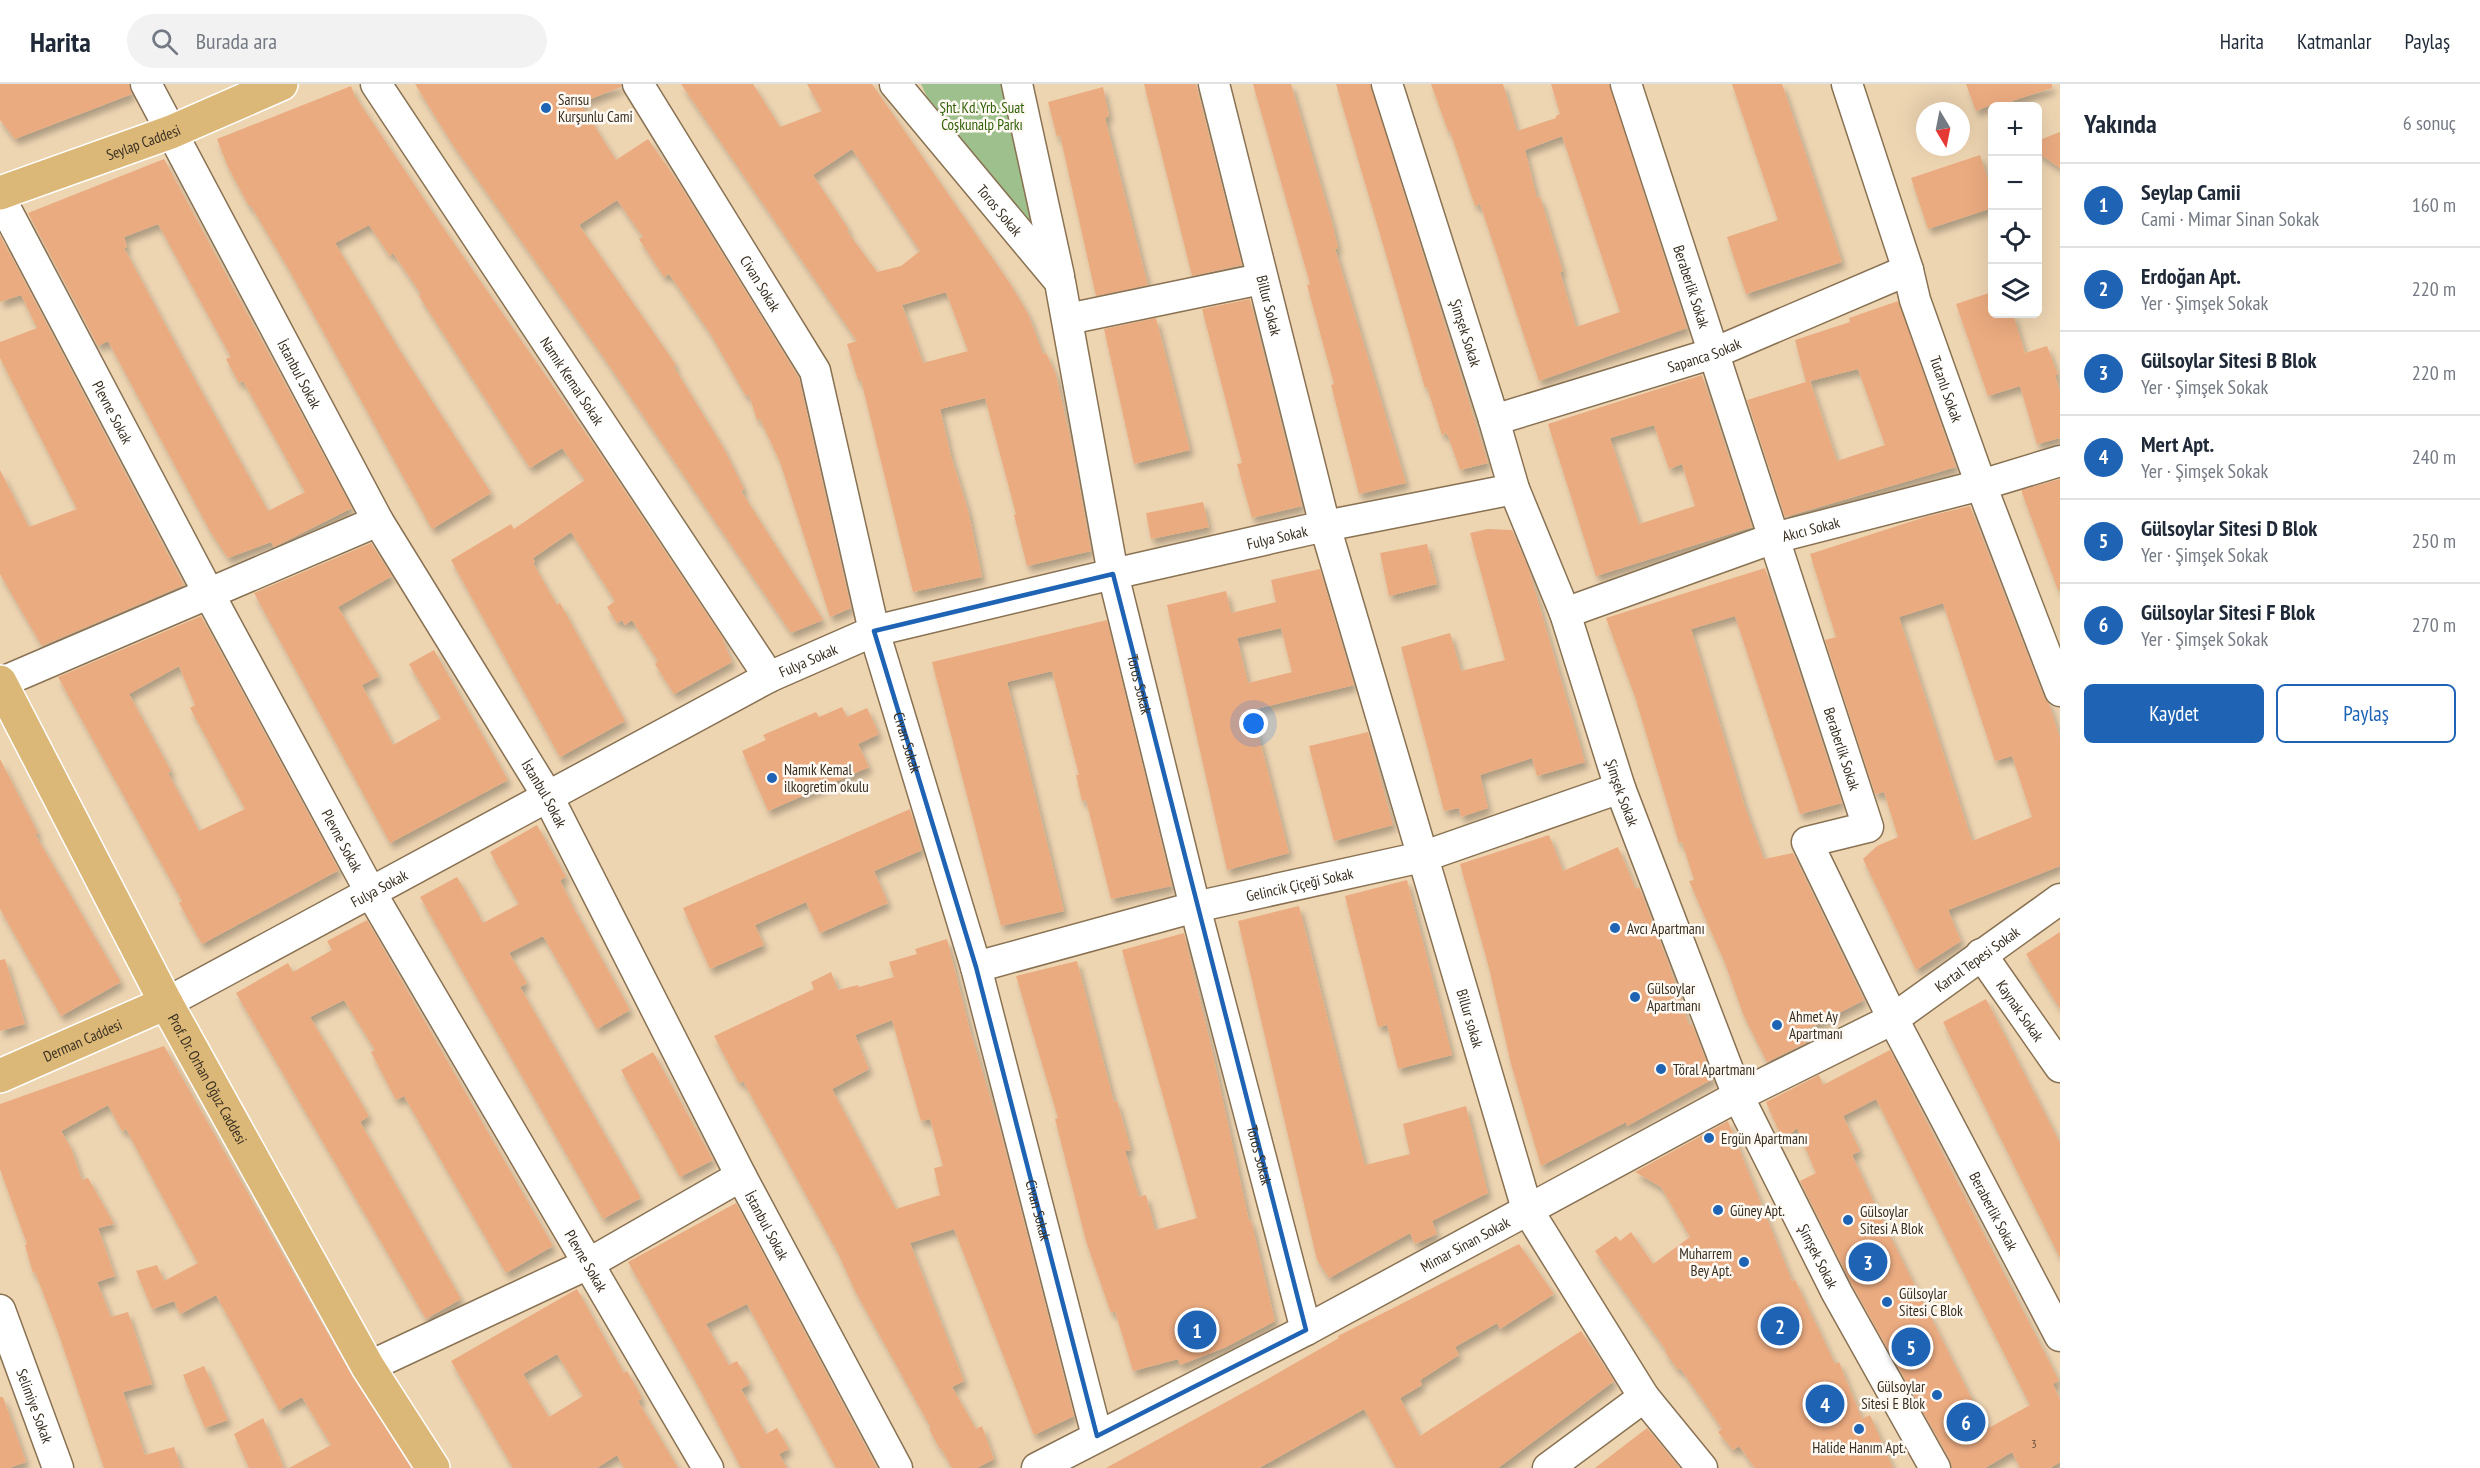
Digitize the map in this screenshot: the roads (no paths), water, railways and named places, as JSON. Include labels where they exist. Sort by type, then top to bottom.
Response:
[{"type":"main road","name":"Seylap Caddesi","points":[[0,193],[171,132],[281,84]]},
{"type":"main road","name":"Prof. Dr. Orhan Oğuz Caddesi","points":[[0,682],[166,1003],[368,1367],[434,1468]]},
{"type":"main road","name":"Derman Caddesi","points":[[0,1076],[166,1003]]},
{"type":"street","name":"İstanbul Sokak","points":[[146,84],[378,521],[547,795],[741,1176],[897,1468]]},
{"type":"street","name":"Namık Kemal Sokak","points":[[376,84],[769,677]]},
{"type":"street","name":"Civan Sokak","points":[[638,84],[815,371],[874,632],[976,967],[1097,1436]]},
{"type":"street","name":"Toros Sokak","points":[[895,84],[1060,282],[1113,574],[1196,907],[1306,1330]]},
{"type":"street","points":[[1017,84],[1060,282]]},
{"type":"street","name":"Billur Sokak","points":[[1214,84],[1261,279],[1325,526]]},
{"type":"street","name":"Şimşek Sokak","points":[[1387,84],[1514,489],[1565,613],[1620,788],[1738,1096],[1836,1293],[1935,1468]]},
{"type":"street","name":"Beraberlik Sokak","points":[[1626,84],[1868,827],[1807,842],[1893,1019],[2060,1336]]},
{"type":"street","name":"Tutanlı Sokak","points":[[1847,84],[1908,270],[1915,300],[1981,485],[2060,691]]},
{"type":"street","name":"Plevne Sokak","points":[[0,198],[208,592],[372,893],[708,1468]]},
{"type":"street","name":"Sapanca Sokak","points":[[1494,420],[1714,353],[1908,270]]},
{"type":"street","points":[[1068,319],[1261,279]]},
{"type":"street","name":"Akıcı Sokak","points":[[1565,613],[1774,538],[1981,485],[2060,461]]},
{"type":"street","name":"Fulya Sokak","points":[[166,1003],[769,677],[874,632],[1325,526],[1514,489]]},
{"type":"street","points":[[0,682],[378,521]]},
{"type":"street","name":"Billur sokak","points":[[1325,526],[1527,1209],[1644,1397],[1702,1468]]},
{"type":"street","name":"Gelincik Çiçeği Sokak","points":[[976,967],[1196,907],[1422,857],[1620,788]]},
{"type":"street","name":"Kartal Tepesi Sokak","points":[[1893,1019],[2060,899]]},
{"type":"street","name":"Kaynak Sokak","points":[[1981,954],[2060,1067]]},
{"type":"street","name":"Mimar Sinan Sokak","points":[[1037,1468],[1306,1330],[1738,1096],[1893,1019]]},
{"type":"street","points":[[368,1367],[588,1264],[741,1176]]},
{"type":"street","name":"Selimiye Sokak","points":[[0,1310],[58,1468]]},
{"type":"street","points":[[1548,1468],[1644,1397]]},
{"type":"place","name":"Sarısu Kurşunlu Cami","points":[[546,108]]},
{"type":"place","name":"Namık Kemal ilkogretim okulu","points":[[772,778]]},
{"type":"place","name":"Avcı Apartmanı","points":[[1615,928]]},
{"type":"place","name":"Gülsoylar Apartmanı","points":[[1635,997]]},
{"type":"place","name":"Ahmet Ay Apartmanı","points":[[1777,1025]]},
{"type":"place","name":"Töral Apartmanı","points":[[1661,1069]]},
{"type":"place","name":"Ergün Apartmanı","points":[[1709,1138]]},
{"type":"place","name":"Güney Apt.","points":[[1718,1210]]},
{"type":"place","name":"Gülsoylar Sitesi A Blok","points":[[1848,1220]]},
{"type":"place","name":"Muharrem Bey Apt.","points":[[1744,1262]]},
{"type":"place","name":"Gülsoylar Sitesi B Blok","points":[[1868,1262]]},
{"type":"place","name":"Gülsoylar Sitesi C Blok","points":[[1887,1302]]},
{"type":"place","name":"Erdoğan Apt.","points":[[1780,1326]]},
{"type":"place","name":"Seylap Camii","points":[[1197,1330]]},
{"type":"place","name":"Gülsoylar Sitesi D Blok","points":[[1911,1347]]},
{"type":"place","name":"Gülsoylar Sitesi E Blok","points":[[1937,1395]]},
{"type":"place","name":"Mert Apt.","points":[[1825,1404]]},
{"type":"place","name":"Gülsoylar Sitesi F Blok","points":[[1966,1422]]},
{"type":"place","name":"Halide Hanım Apt.","points":[[1859,1429]]},
{"type":"park label","name":"Şht. Kd. Yrb. Suat Coşkunalp Parkı","points":[[982,116]]}]
